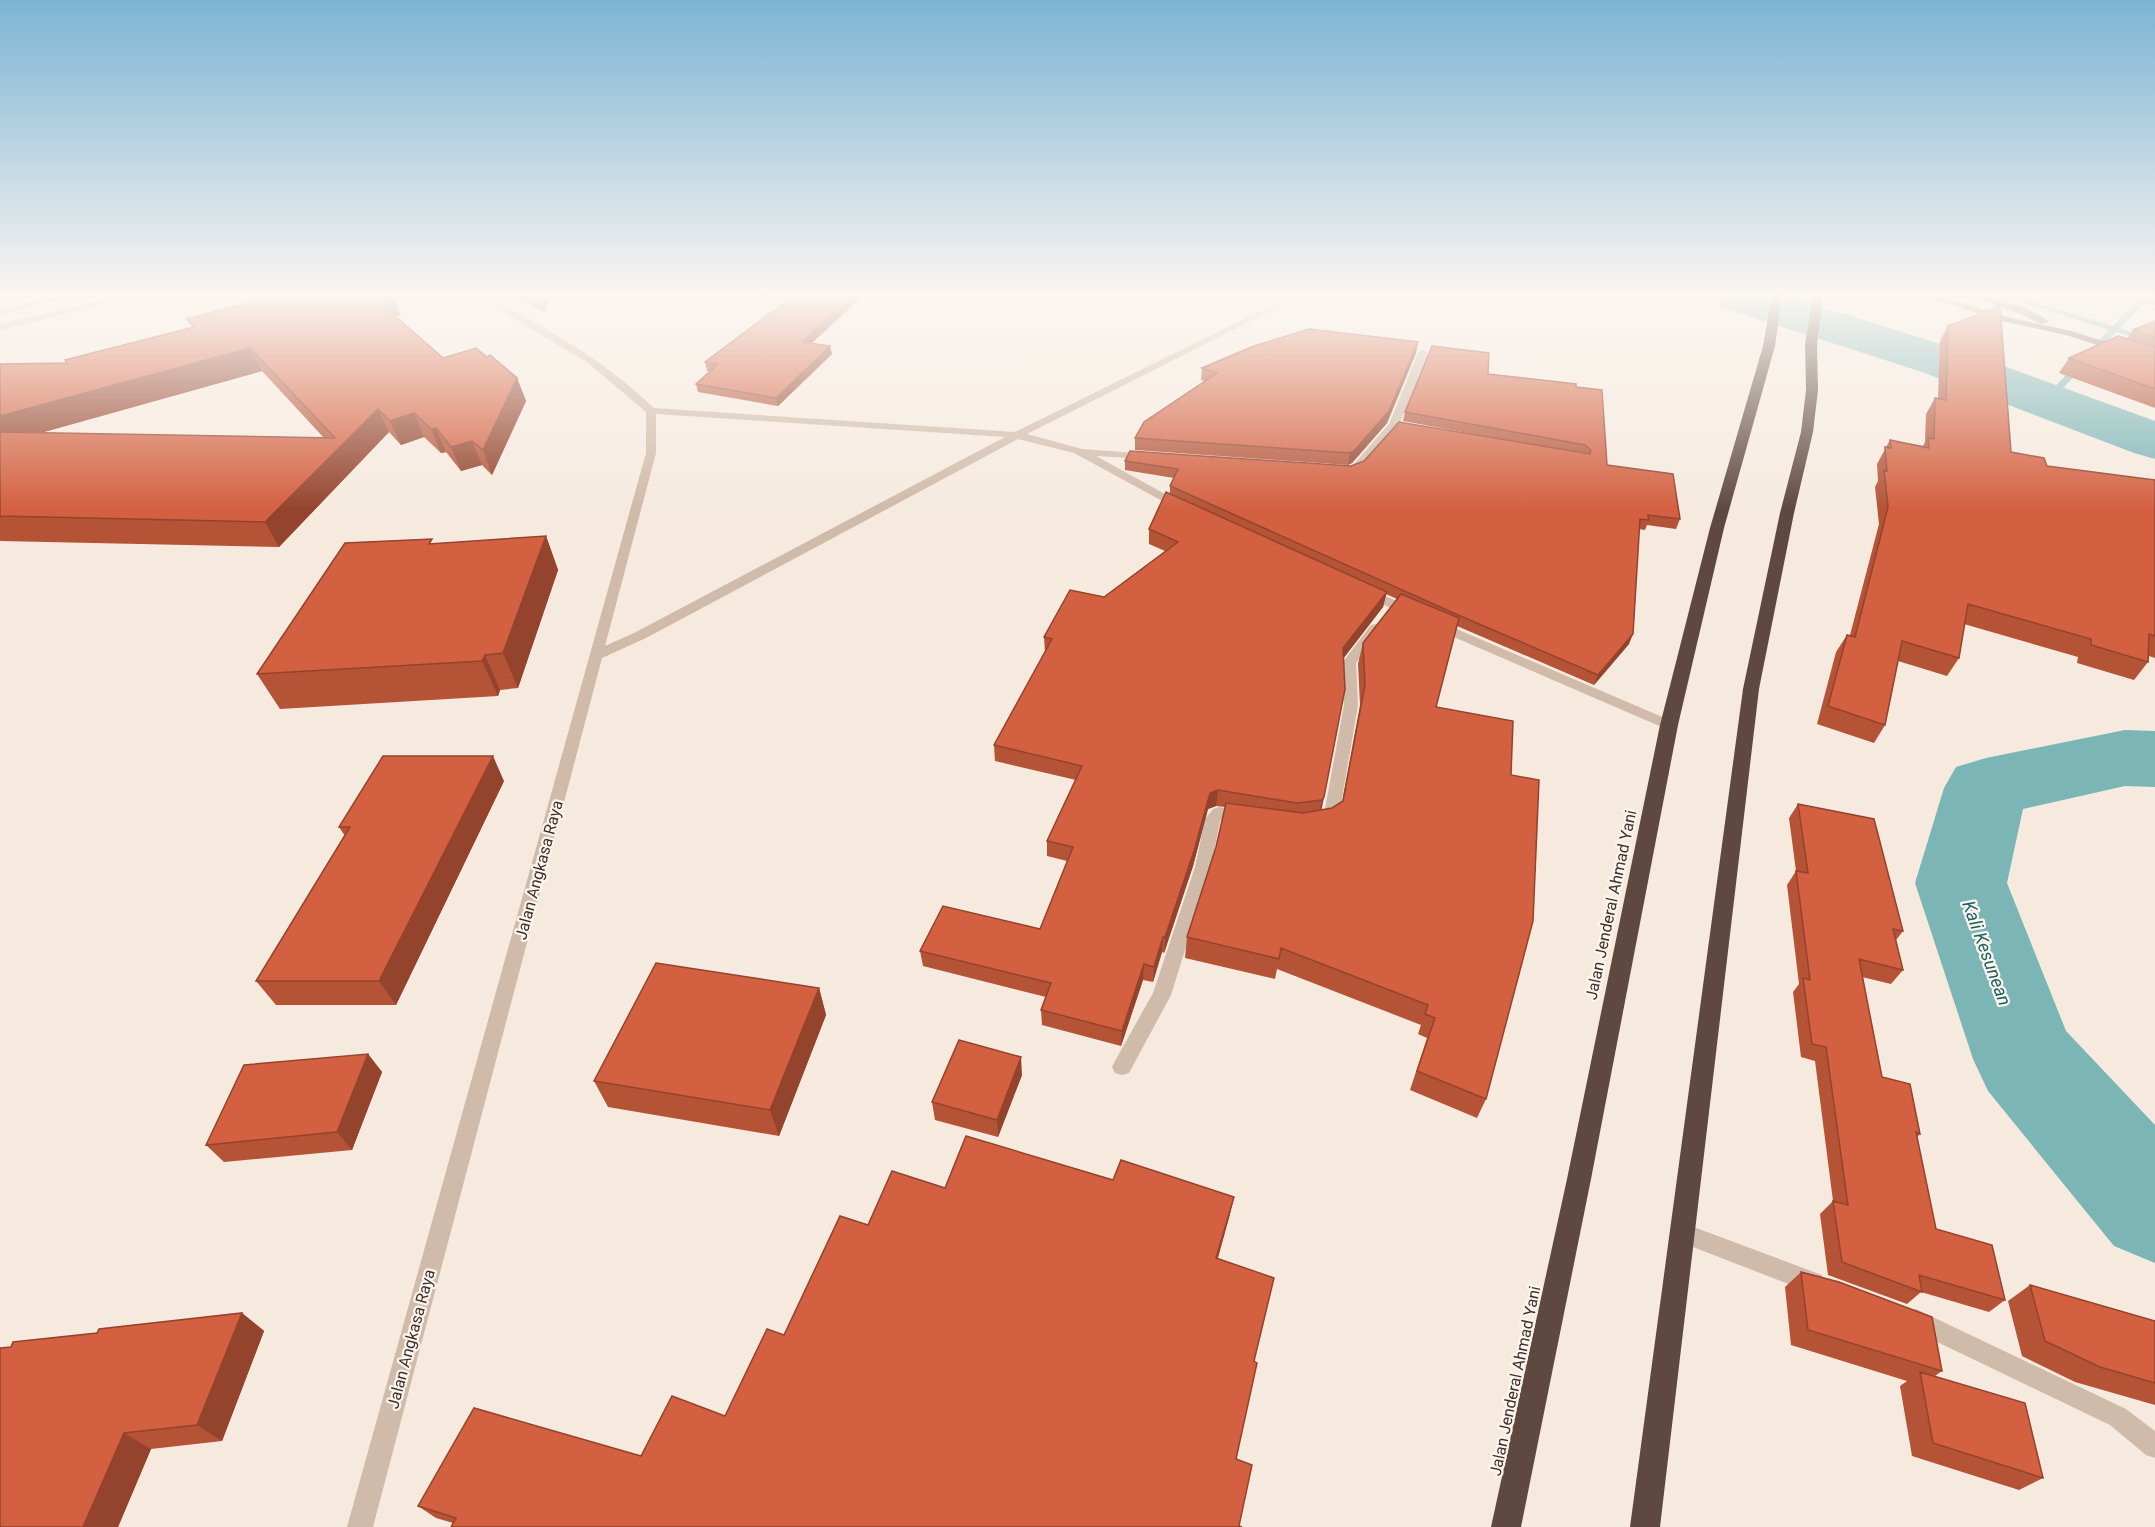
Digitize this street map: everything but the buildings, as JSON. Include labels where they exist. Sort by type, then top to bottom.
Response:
[{"type":"highway","name":"Jalan Jenderal Ahmad Yani","points":[[1506,1527],[1579,1179],[1669,725],[1717,528],[1764,367]]},
{"type":"highway","points":[[1645,1527],[1751,689],[1787,513],[1807,432],[1812,390],[1812,367]]},
{"type":"street","points":[[603,367],[628,387],[651,411],[1017,435],[1078,451],[1158,456]]},
{"type":"street","points":[[597,655],[641,635],[1017,435],[1153,367]]},
{"type":"street","points":[[1329,470],[1340,471],[1356,467],[1400,426],[1419,367]]},
{"type":"street","name":"Jalan Angkasa Raya","points":[[360,1527],[646,476],[652,437],[651,411]]},
{"type":"street","points":[[1078,451],[1161,498],[1193,513]]},
{"type":"street","points":[[1352,585],[1669,725]]},
{"type":"street","points":[[1305,826],[1325,823],[1331,816],[1351,705],[1349,663],[1395,604]]},
{"type":"street","points":[[1122,1066],[1162,995],[1203,867],[1213,819],[1219,813],[1256,821]]},
{"type":"street","points":[[1683,1233],[1835,1291]]},
{"type":"street","points":[[1901,1315],[1934,1327],[2118,1417],[2155,1446]]},
{"type":"waterway","points":[[1958,367],[2155,441]]},
{"type":"waterway","points":[[2046,401],[2078,367]]},
{"type":"waterway","name":"Kali Kesunean","points":[[2155,759],[2125,758],[1986,788],[1961,883],[2025,1059],[2155,1207]]}]
